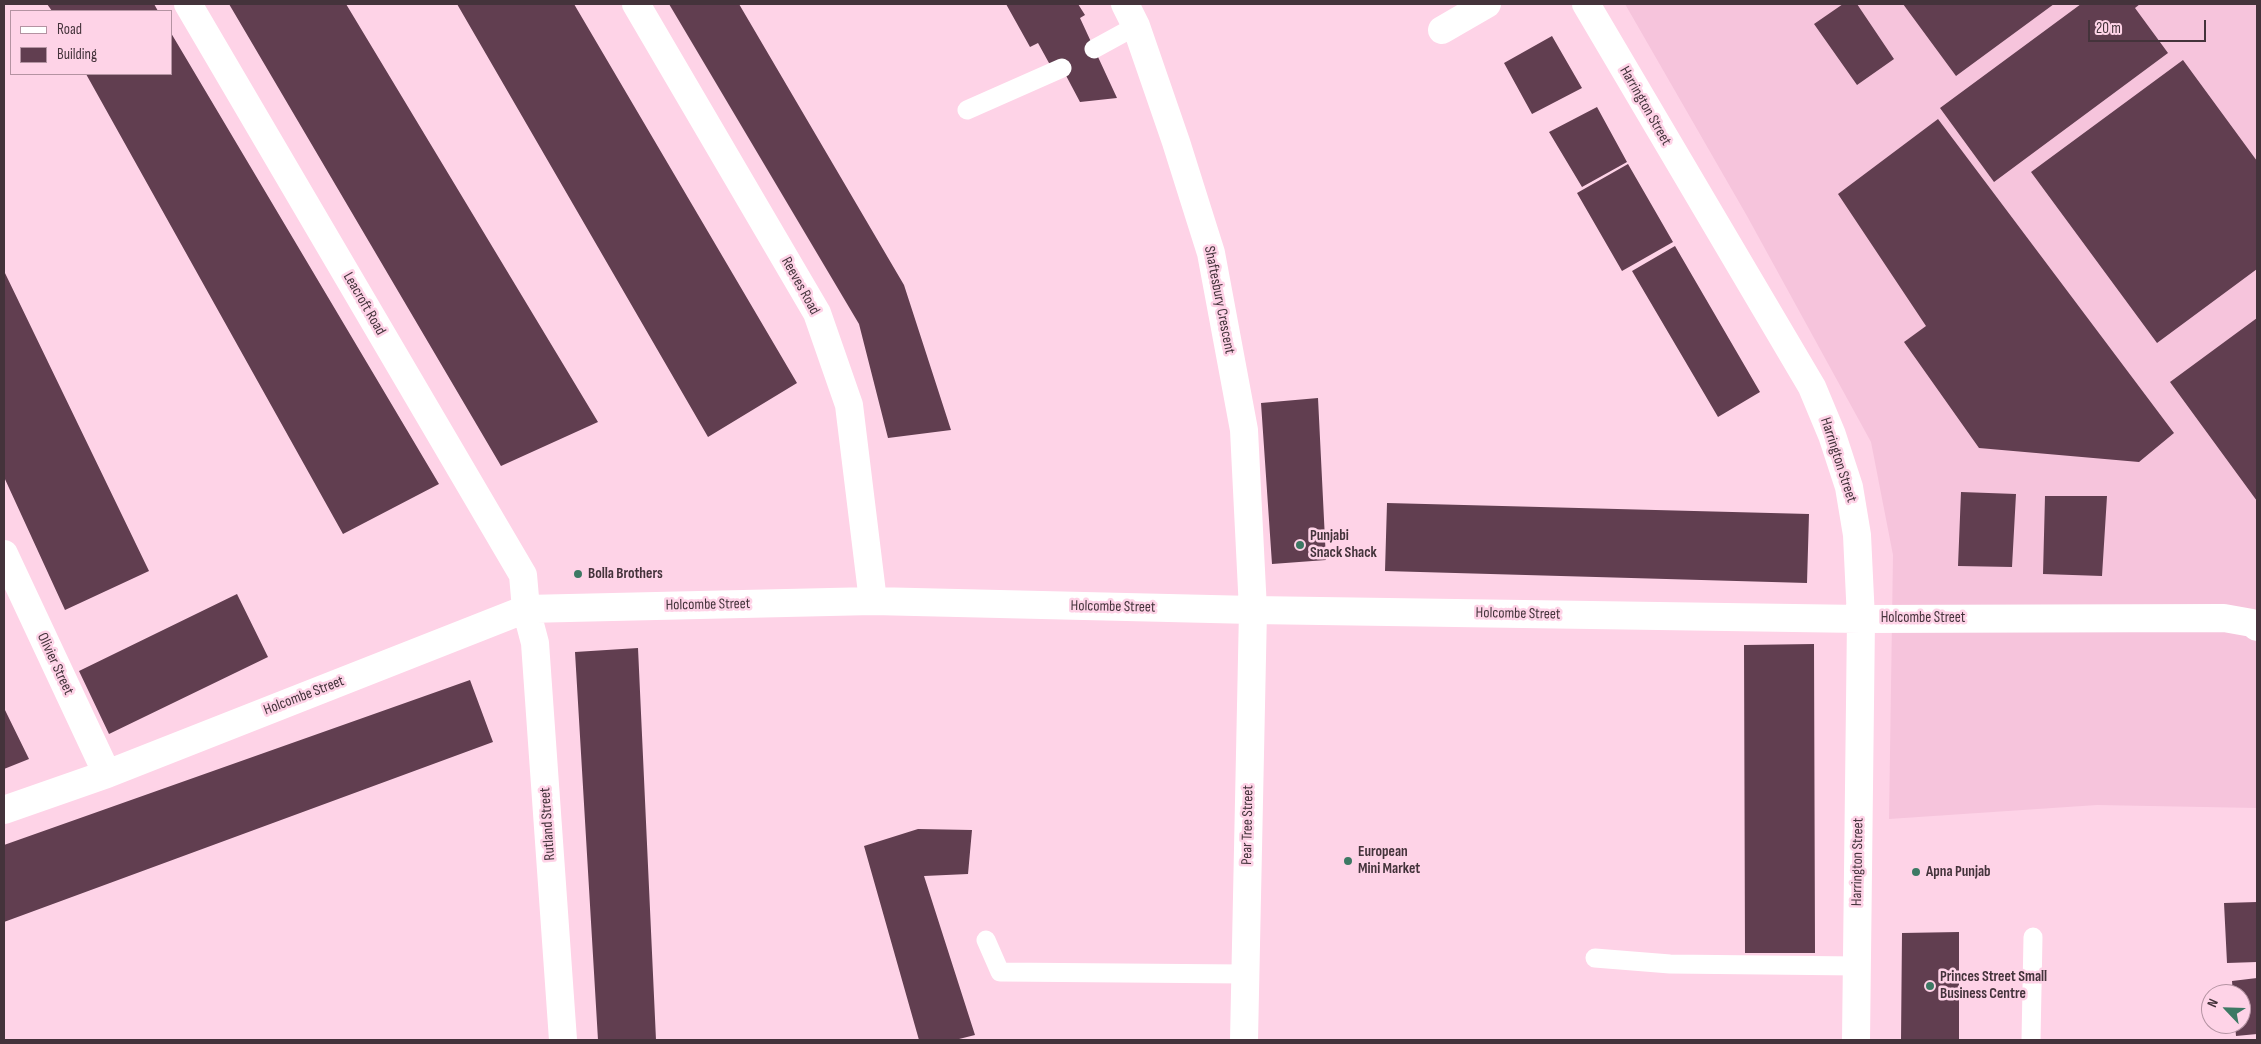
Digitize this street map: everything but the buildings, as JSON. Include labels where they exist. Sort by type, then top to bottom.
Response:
[{"type":"street","name":"Leacroft Road","points":[[188,4],[523,576],[526,609]]},
{"type":"street","name":"Reeves Road","points":[[636,4],[817,313],[849,404],[873,601]]},
{"type":"street","points":[[1442,30],[1487,4]]},
{"type":"street","name":"Harrington Street","points":[[1586,4],[1812,387],[1832,435],[1850,487],[1857,534],[1861,619],[1856,1040]]},
{"type":"street","name":"Shaftesbury Crescent","points":[[1130,15],[1176,142],[1211,253],[1244,430],[1253,610]]},
{"type":"street","name":"Olivier Street","points":[[4,554],[107,774]]},
{"type":"street","name":"Holcombe Street","points":[[4,810],[107,774],[526,609],[873,601],[1253,610],[1861,619],[2224,618],[2252,623],[2257,627]]},
{"type":"street","name":"Rutland Street","points":[[526,609],[535,643],[563,1040]]},
{"type":"street","name":"Pear Tree Street","points":[[1244,1040],[1253,610]]},
{"type":"lane","points":[[1094,49],[1130,15]]},
{"type":"lane","points":[[967,110],[1062,68]]},
{"type":"lane","points":[[2031,1040],[2032,938]]},
{"type":"lane","points":[[986,940],[1000,972],[1244,974]]},
{"type":"lane","points":[[1595,958],[1670,964],[1857,966]]},
{"type":"shaded area","points":[[1625,4],[2257,4],[2257,808],[2097,805],[1889,819],[1893,555],[1871,442],[1747,216]]},
{"type":"place","name":"Punjabi Snack Shack","points":[[1300,545]]},
{"type":"place","name":"Bolla Brothers","points":[[578,574]]},
{"type":"place","name":"European Mini Market","points":[[1348,861]]},
{"type":"place","name":"Apna Punjab","points":[[1916,872]]},
{"type":"place","name":"Princes Street Small Business Centre","points":[[1930,986]]}]
